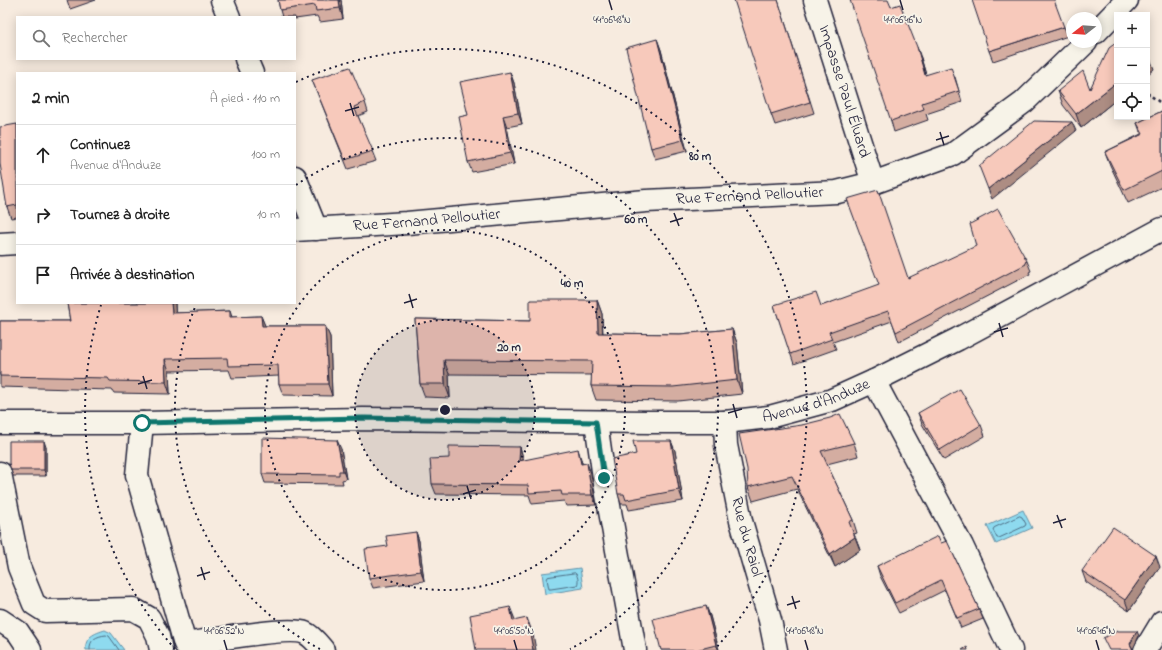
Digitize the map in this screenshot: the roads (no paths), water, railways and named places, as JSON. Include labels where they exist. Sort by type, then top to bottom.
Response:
[{"type":"street","points":[[222,0],[229,16]]},
{"type":"street","name":"Impasse Paul Éluard","points":[[815,0],[873,183]]},
{"type":"street","points":[[1102,26],[1126,0]]},
{"type":"street","name":"Rue Fernand Pelloutier","points":[[296,230],[407,223],[646,201],[837,192],[873,183],[953,154],[1024,102],[1080,48]]},
{"type":"street","points":[[246,60],[252,72]]},
{"type":"street","points":[[296,179],[316,229]]},
{"type":"street","name":"Avenue d'Anduze","points":[[0,423],[142,423],[363,418],[596,422],[725,422],[770,417],[832,400],[874,381],[1162,229]]},
{"type":"street","points":[[0,244],[16,243]]},
{"type":"street","points":[[874,381],[962,546],[1011,650]]},
{"type":"street","points":[[596,422],[604,478],[635,650]]},
{"type":"street","name":"Rue du Raiol","points":[[725,422],[726,445],[741,521],[770,620],[776,650]]},
{"type":"street","points":[[142,423],[137,475],[185,644],[282,631],[305,632],[323,650]]},
{"type":"street","points":[[0,473],[19,567],[34,604],[44,611],[133,609],[149,618],[158,636],[161,650]]},
{"type":"street","points":[[0,620],[18,632],[30,650]]},
{"type":"street","points":[[1145,650],[1162,622]]},
{"type":"water","points":[[1023,510],[1032,528],[996,544],[987,526]]},
{"type":"water","points":[[580,568],[583,588],[545,594],[542,573]]},
{"type":"water","points":[[105,630],[111,633],[124,650],[86,650],[88,639],[94,634]]}]
